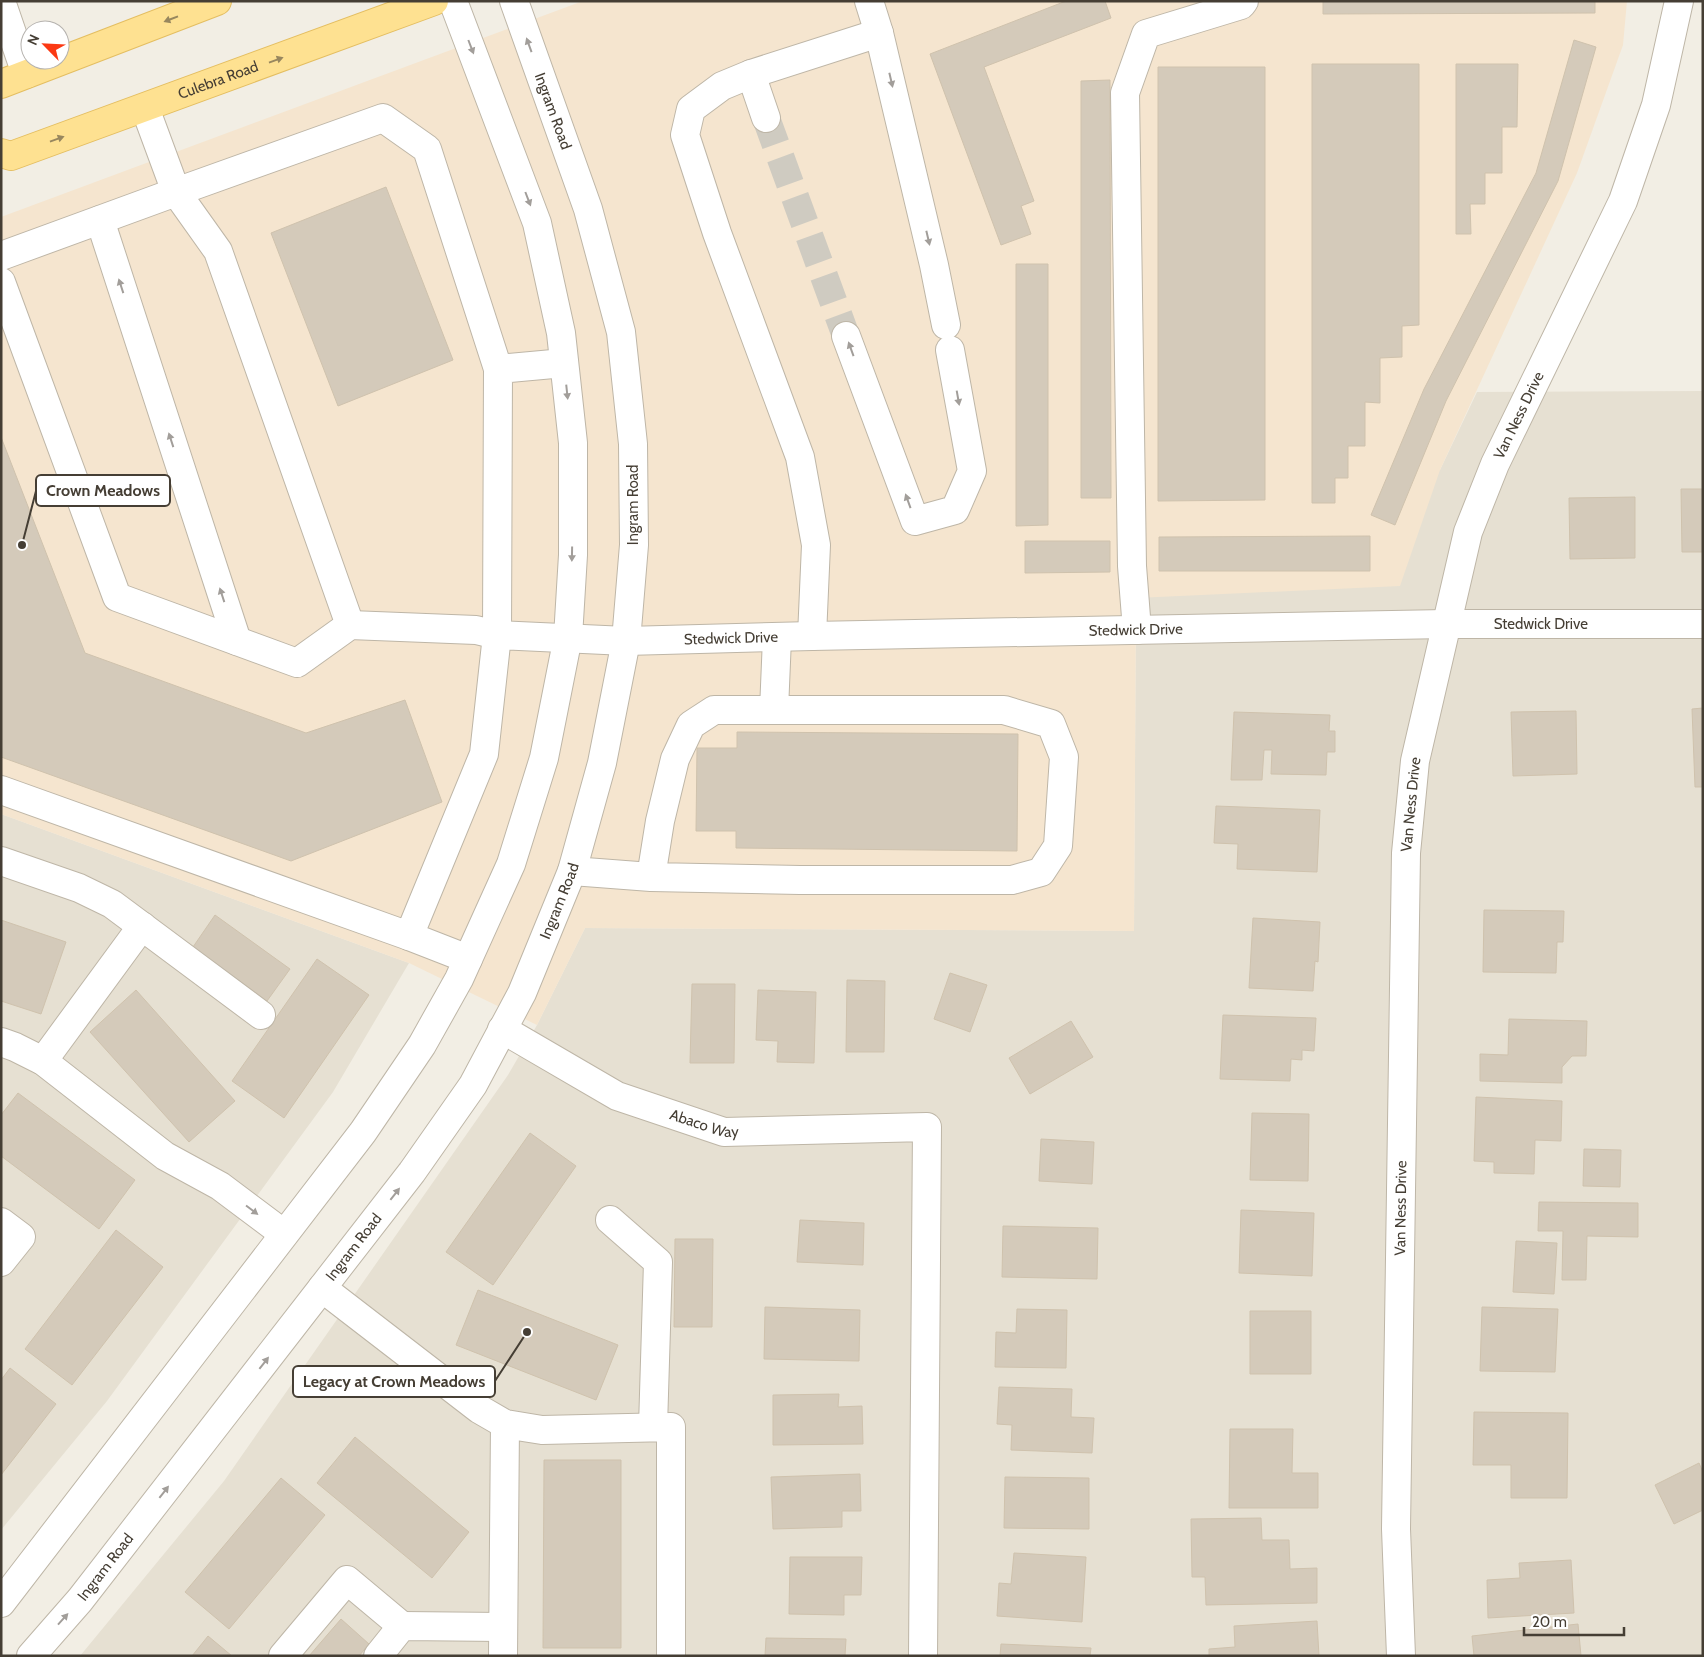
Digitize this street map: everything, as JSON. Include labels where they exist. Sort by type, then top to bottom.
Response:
[{"type":"main road","points":[[1,84],[217,1]]},
{"type":"main road","name":"Culebra Road","points":[[1,153],[11,156],[434,1]]},
{"type":"street","points":[[1,1],[26,74]]},
{"type":"street","points":[[1,1604],[362,1132],[422,1045],[459,979],[511,864],[544,758],[568,637],[573,555],[573,444],[561,333],[537,223],[454,1]]},
{"type":"street","name":"Ingram Road","points":[[31,1656],[80,1600],[412,1172],[473,1085],[522,993],[572,871],[602,763],[626,641],[634,545],[633,444],[621,332],[588,209],[514,1]]},
{"type":"street","points":[[846,336],[915,521],[955,510],[972,471],[934,265],[879,33],[869,1]]},
{"type":"street","points":[[1137,630],[1132,566],[1126,93],[1146,34],[1241,5],[1244,1]]},
{"type":"street","name":"Van Ness Drive","points":[[1402,1656],[1396,1529],[1406,853],[1415,761],[1468,532],[1495,464],[1623,201],[1656,105],[1679,1]]},
{"type":"street","points":[[812,636],[816,546],[800,457],[717,233],[685,135],[691,109],[722,86],[750,74],[879,33]]},
{"type":"street","points":[[750,74],[766,118]]},
{"type":"street","points":[[1,282],[117,597],[297,663],[350,625],[218,251],[176,192],[145,108]]},
{"type":"street","points":[[1,256],[383,118],[427,149],[498,370],[497,635],[484,754],[410,936]]},
{"type":"street","points":[[100,220],[237,641]]},
{"type":"street","points":[[498,370],[564,363]]},
{"type":"street","name":"Stedwick Drive","points":[[350,625],[476,630],[497,635],[626,641],[1446,624],[1703,624]]},
{"type":"street","points":[[774,710],[776,638]]},
{"type":"street","points":[[572,871],[651,877],[800,880],[1012,880],[1041,872],[1058,846],[1064,757],[1051,724],[1004,710],[714,710],[691,726],[675,759],[660,820],[651,877]]},
{"type":"street","points":[[1,790],[410,936],[468,960]]},
{"type":"street","points":[[1,861],[79,888],[112,904],[261,1016]]},
{"type":"street","points":[[43,1061],[142,926]]},
{"type":"street","name":"Abaco Way","points":[[502,1029],[617,1096],[724,1132],[927,1126],[923,1656]]},
{"type":"street","points":[[1,1042],[16,1047],[43,1061],[165,1156],[220,1186],[284,1234]]},
{"type":"street","points":[[610,1220],[658,1262],[653,1427]]},
{"type":"street","points":[[1,1222],[21,1237],[1,1262]]},
{"type":"street","points":[[322,1288],[479,1409],[505,1424],[542,1430],[671,1427],[671,1656]]},
{"type":"street","points":[[503,1656],[505,1424]]},
{"type":"street","points":[[283,1656],[347,1580],[402,1626],[503,1627]]},
{"type":"street","points":[[378,1656],[402,1626]]},
{"type":"shaded area","points":[[583,1],[1627,1],[1623,45],[1577,173],[1440,470],[1400,586],[1136,598],[1134,931],[585,928],[537,1025],[409,963],[1,814],[1,217]]},
{"type":"shaded area","points":[[1703,391],[1703,1656],[80,1656],[224,1481],[508,1075],[537,1025],[585,928],[1134,931],[1136,598],[1440,470],[1477,392]]},
{"type":"shaded area","points":[[1,814],[409,963],[333,1092],[107,1401],[1,1530]]},
{"type":"building","points":[[1066,1],[1105,1],[1111,18],[984,67],[1034,201],[1021,206],[1031,234],[1001,245],[930,54]]},
{"type":"building","points":[[1323,1],[1595,1],[1595,13],[1323,14]]},
{"type":"building","points":[[1574,40],[1596,47],[1558,181],[1446,401],[1395,525],[1371,515],[1424,389],[1536,173]]},
{"type":"building","points":[[1312,64],[1419,64],[1419,325],[1402,326],[1402,357],[1380,358],[1380,403],[1365,402],[1365,446],[1348,446],[1348,478],[1335,478],[1335,503],[1312,503]]},
{"type":"building","points":[[1456,64],[1518,64],[1517,127],[1502,127],[1502,173],[1485,173],[1485,204],[1470,204],[1471,234],[1456,234]]},
{"type":"building","points":[[1158,67],[1265,67],[1265,500],[1158,501]]},
{"type":"building","points":[[1110,80],[1111,498],[1081,498],[1081,81]]},
{"type":"building","points":[[386,187],[453,360],[338,406],[271,233]]},
{"type":"building","points":[[1016,264],[1048,264],[1048,525],[1016,526]]},
{"type":"building","points":[[1,437],[85,653],[306,733],[405,700],[442,802],[291,861],[1,757]]},
{"type":"building","points":[[1681,489],[1703,489],[1703,552],[1682,552]]},
{"type":"building","points":[[1635,497],[1635,558],[1570,559],[1569,498]]},
{"type":"building","points":[[1370,536],[1370,571],[1159,571],[1159,537]]},
{"type":"building","points":[[1025,541],[1110,541],[1110,572],[1025,573]]},
{"type":"building","points":[[1703,708],[1703,787],[1695,787],[1692,709]]},
{"type":"building","points":[[1576,711],[1577,774],[1513,776],[1511,712]]},
{"type":"building","points":[[1234,712],[1330,715],[1329,731],[1335,731],[1335,752],[1327,752],[1326,775],[1271,774],[1272,750],[1264,750],[1262,780],[1231,780]]},
{"type":"building","points":[[737,732],[1018,734],[1017,851],[736,848],[736,831],[696,831],[697,748],[737,748]]},
{"type":"building","points":[[1216,806],[1320,810],[1317,872],[1237,869],[1238,844],[1214,843]]},
{"type":"building","points":[[1484,910],[1564,911],[1563,942],[1557,942],[1556,973],[1483,972]]},
{"type":"building","points":[[215,915],[290,969],[267,1001],[193,947]]},
{"type":"building","points":[[1253,918],[1320,922],[1318,962],[1315,961],[1313,991],[1249,988]]},
{"type":"building","points":[[1,920],[66,942],[41,1014],[1,1001]]},
{"type":"building","points":[[317,959],[369,995],[284,1118],[232,1081]]},
{"type":"building","points":[[950,973],[987,985],[970,1032],[934,1019]]},
{"type":"building","points":[[847,980],[885,981],[884,1052],[846,1052]]},
{"type":"building","points":[[692,984],[735,984],[734,1063],[690,1063]]},
{"type":"building","points":[[136,990],[235,1101],[189,1142],[90,1032]]},
{"type":"building","points":[[758,990],[816,992],[814,1063],[777,1062],[778,1041],[756,1040]]},
{"type":"building","points":[[1223,1015],[1316,1018],[1314,1051],[1302,1050],[1302,1060],[1291,1059],[1290,1081],[1220,1079]]},
{"type":"building","points":[[1509,1019],[1587,1021],[1586,1056],[1572,1056],[1562,1067],[1562,1083],[1480,1081],[1480,1054],[1508,1055]]},
{"type":"building","points":[[1071,1021],[1093,1057],[1030,1094],[1009,1058]]},
{"type":"building","points":[[18,1093],[135,1180],[99,1229],[1,1156],[1,1115]]},
{"type":"building","points":[[1476,1097],[1562,1101],[1561,1141],[1535,1140],[1534,1174],[1494,1173],[1494,1162],[1474,1161]]},
{"type":"building","points":[[1252,1113],[1309,1114],[1308,1181],[1250,1180]]},
{"type":"building","points":[[530,1133],[576,1166],[493,1285],[446,1252]]},
{"type":"building","points":[[1041,1139],[1094,1142],[1092,1184],[1039,1181]]},
{"type":"building","points":[[1584,1149],[1621,1150],[1620,1187],[1583,1186]]},
{"type":"building","points":[[1539,1202],[1638,1203],[1638,1237],[1587,1236],[1586,1280],[1562,1280],[1563,1231],[1538,1231]]},
{"type":"building","points":[[1241,1210],[1314,1213],[1312,1276],[1239,1273]]},
{"type":"building","points":[[800,1220],[864,1223],[863,1265],[797,1262]]},
{"type":"building","points":[[1003,1226],[1098,1228],[1097,1279],[1002,1277]]},
{"type":"building","points":[[116,1230],[163,1267],[72,1385],[25,1349]]},
{"type":"building","points":[[675,1239],[713,1239],[712,1327],[674,1327]]},
{"type":"building","points":[[1516,1241],[1557,1243],[1554,1294],[1513,1292]]},
{"type":"building","points":[[478,1290],[618,1345],[596,1400],[456,1345]]},
{"type":"building","points":[[765,1307],[860,1310],[859,1361],[764,1359]]},
{"type":"building","points":[[1482,1307],[1558,1309],[1555,1372],[1480,1371]]},
{"type":"building","points":[[1017,1309],[1067,1310],[1066,1368],[995,1367],[996,1332],[1016,1333]]},
{"type":"building","points":[[1250,1311],[1311,1311],[1311,1374],[1250,1374]]},
{"type":"building","points":[[10,1368],[56,1404],[1,1475],[1,1380]]},
{"type":"building","points":[[999,1387],[1072,1389],[1071,1417],[1094,1418],[1092,1453],[1011,1450],[1012,1425],[997,1424]]},
{"type":"building","points":[[839,1394],[838,1407],[862,1406],[863,1444],[773,1445],[773,1395]]},
{"type":"building","points":[[1474,1412],[1568,1413],[1567,1498],[1511,1498],[1511,1465],[1473,1465]]},
{"type":"building","points":[[1230,1429],[1293,1429],[1292,1473],[1318,1473],[1318,1508],[1229,1508]]},
{"type":"building","points":[[355,1437],[469,1532],[432,1578],[317,1483]]},
{"type":"building","points":[[544,1460],[621,1460],[621,1648],[543,1648]]},
{"type":"building","points":[[1699,1463],[1703,1472],[1703,1510],[1674,1524],[1655,1485]]},
{"type":"building","points":[[860,1474],[861,1511],[842,1511],[842,1527],[773,1529],[771,1477]]},
{"type":"building","points":[[1005,1477],[1089,1478],[1089,1529],[1004,1528]]},
{"type":"building","points":[[281,1478],[325,1515],[229,1629],[185,1592]]},
{"type":"building","points":[[1261,1518],[1262,1540],[1289,1540],[1290,1569],[1317,1568],[1317,1603],[1206,1605],[1205,1577],[1192,1577],[1191,1519]]},
{"type":"building","points":[[1014,1553],[1086,1557],[1082,1622],[997,1616],[999,1583],[1011,1584]]},
{"type":"building","points":[[790,1557],[862,1557],[861,1595],[844,1595],[844,1615],[789,1614]]},
{"type":"building","points":[[1571,1560],[1574,1613],[1488,1618],[1487,1580],[1520,1578],[1519,1563]]},
{"type":"building","points":[[341,1619],[369,1644],[359,1656],[309,1656]]},
{"type":"building","points":[[1317,1621],[1319,1656],[1209,1656],[1209,1649],[1235,1647],[1234,1626]]},
{"type":"building","points":[[1578,1624],[1581,1656],[1474,1656],[1472,1636]]},
{"type":"building","points":[[208,1636],[232,1656],[192,1656]]},
{"type":"building","points":[[766,1638],[846,1639],[845,1656],[765,1656]]},
{"type":"building","points":[[1001,1644],[1091,1648],[1090,1656],[1000,1656]]},
{"type":"tunnel","points":[[766,118],[846,336]]},
{"type":"place","name":"Crown Meadows","points":[[22,545]]},
{"type":"place","name":"Legacy at Crown Meadows","points":[[527,1332]]}]
